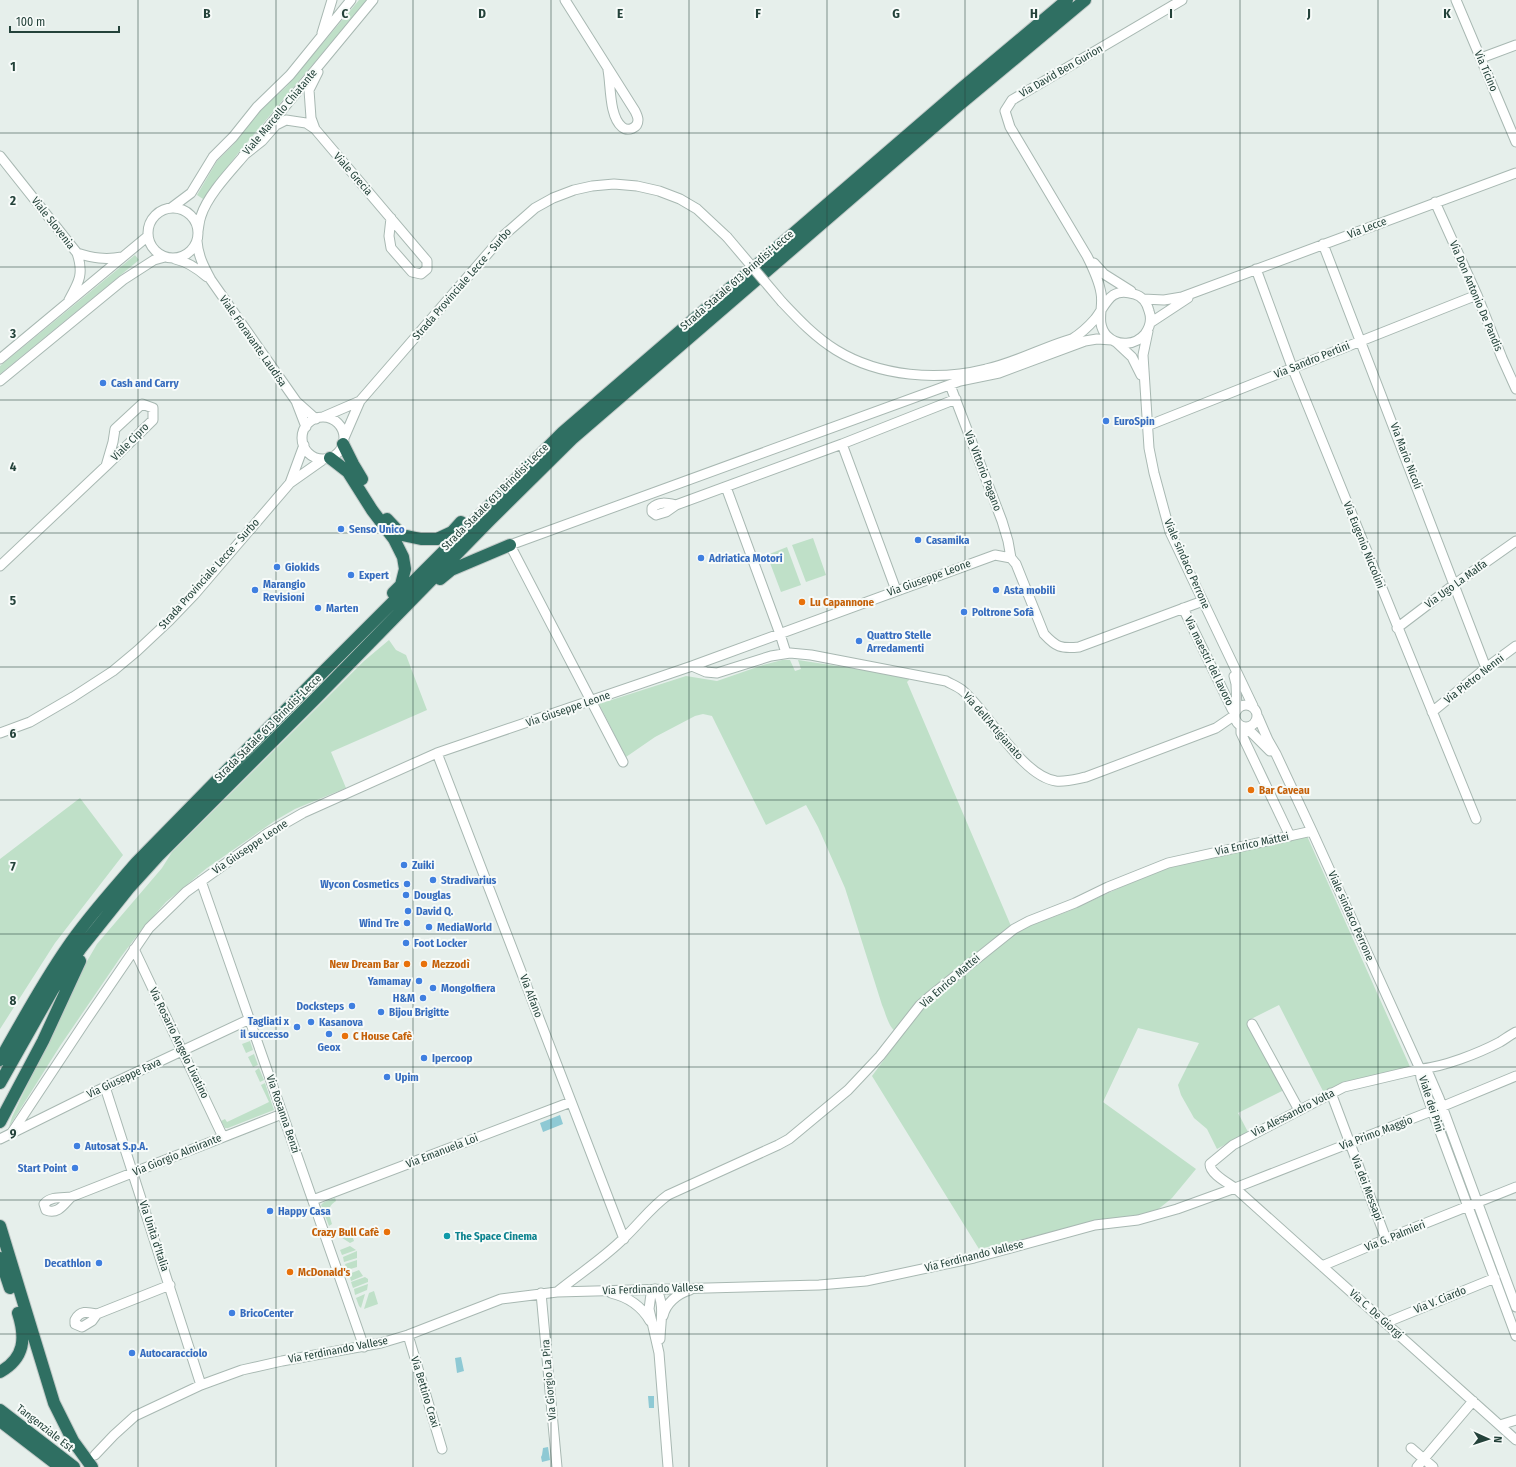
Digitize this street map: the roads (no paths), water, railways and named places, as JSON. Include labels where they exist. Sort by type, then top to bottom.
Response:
[{"type":"highway","name":"Strada Statale 613 Brindisi-Lecce","points":[[0,1060],[38,994],[67,948],[101,904],[136,863],[324,671],[522,473],[569,427],[962,88],[1067,0]]},
{"type":"highway","name":"Strada Statale 613 Brindisi-Lecce","points":[[0,1083],[52,991],[81,948],[120,898],[159,855],[368,644],[488,520],[572,439],[958,106],[1085,0]]},
{"type":"highway","points":[[344,441],[353,464],[387,519],[402,535],[421,539],[437,539],[452,532],[499,486],[522,473]]},
{"type":"highway","points":[[324,671],[337,650],[401,585],[406,569],[403,556],[394,539],[372,510],[348,472],[327,458]]},
{"type":"highway","points":[[368,644],[381,638],[443,576],[451,570],[510,545]]},
{"type":"highway","points":[[0,1122],[43,1041],[81,959],[124,900],[154,865],[159,855]]},
{"type":"highway","points":[[0,1043],[5,1038],[57,957],[67,948]]},
{"type":"highway","points":[[0,1226],[54,1403],[74,1441],[94,1461]]},
{"type":"highway","points":[[0,1258],[21,1325],[22,1336],[22,1346],[17,1358],[10,1366],[0,1372]]},
{"type":"highway","name":"Tangenziale Est","points":[[0,1410],[74,1467]]},
{"type":"highway","name":"Tangenziale Est","points":[[0,1421],[60,1467]]},
{"type":"street","points":[[320,39],[332,0]]},
{"type":"street","name":"Viale Marcello Chiatante","points":[[148,236],[148,228],[156,214],[171,208],[190,193],[213,157],[233,137],[257,107],[290,75],[351,0]]},
{"type":"street","name":"Viale Marcello Chiatante","points":[[197,241],[201,216],[216,190],[373,0]]},
{"type":"street","points":[[565,0],[635,111],[638,120],[632,129],[627,130],[622,127],[613,111],[608,70]]},
{"type":"street","name":"Via David Ben Gurion","points":[[1101,308],[1102,300],[1098,282],[1087,256],[1010,126],[1005,111],[1012,100],[1182,0]]},
{"type":"street","name":"Via Ticino","points":[[1456,0],[1516,142]]},
{"type":"street","points":[[1481,58],[1516,46]]},
{"type":"street","name":"Viale Grecia","points":[[315,129],[310,118],[309,90],[321,62]]},
{"type":"street","name":"Viale Grecia","points":[[243,156],[262,141],[276,125],[286,120],[306,123],[315,129],[427,260],[427,269],[421,274],[412,272],[391,248],[389,236],[391,218]]},
{"type":"street","name":"Viale Slovenia","points":[[0,156],[77,253],[81,274],[78,284],[65,306]]},
{"type":"street","name":"Via Lecce","points":[[1139,297],[1173,299],[1218,284],[1516,173]]},
{"type":"street","name":"Strada Provinciale Lecce - Surbo","points":[[344,441],[360,401],[503,236],[535,208],[553,198],[574,190],[592,186],[614,184],[637,186],[659,191],[697,209],[727,237],[801,323],[820,339],[854,360],[878,368],[896,372],[927,375],[967,373],[987,369],[1072,339]]},
{"type":"street","name":"Via Don Antonio De Pandis","points":[[1435,202],[1477,295],[1516,389]]},
{"type":"street","points":[[171,208],[186,212],[192,217],[198,231]]},
{"type":"street","points":[[0,359],[148,236],[153,249],[165,257],[175,258],[188,253],[194,248],[197,241]]},
{"type":"street","name":"Viale Fioravante Laudisa","points":[[197,241],[202,264],[211,280],[296,401],[306,426]]},
{"type":"street","name":"Via Mario Nicoli","points":[[1323,244],[1455,584],[1486,668]]},
{"type":"street","name":"Viale Slovenia","points":[[77,253],[99,259],[123,257]]},
{"type":"street","name":"Via David Ben Gurion","points":[[1087,256],[1104,274],[1139,297]]},
{"type":"street","points":[[0,381],[123,280],[154,260],[165,257]]},
{"type":"street","name":"Viale Fioravante Laudisa","points":[[175,258],[186,261],[198,268],[211,280]]},
{"type":"street","name":"Via Eugenio Niccolini","points":[[1256,269],[1292,368],[1476,819]]},
{"type":"street","name":"Via Lecce","points":[[1149,326],[1181,302],[1218,284]]},
{"type":"street","points":[[1128,292],[1139,297],[1148,306],[1150,314],[1149,326],[1144,335],[1138,340],[1123,344],[1091,334],[1072,339],[1095,319],[1105,301],[1115,294],[1128,292]]},
{"type":"street","name":"Via Sandro Pertini","points":[[1147,426],[1477,295]]},
{"type":"street","points":[[1101,308],[1100,324],[1103,331],[1112,340]]},
{"type":"street","name":"Viale sindaco Perrone","points":[[1149,326],[1143,355],[1147,426],[1154,473],[1170,532],[1252,706]]},
{"type":"street","points":[[623,762],[510,545],[960,381],[999,373],[1085,341],[1097,339],[1112,340]]},
{"type":"street","name":"Viale sindaco Perrone","points":[[1112,340],[1132,357],[1137,365],[1141,374],[1145,393]]},
{"type":"street","name":"Via Vittorio Pagano","points":[[950,385],[1006,534],[1011,558]]},
{"type":"street","points":[[676,505],[842,444],[956,399]]},
{"type":"street","name":"Viale Fioravante Laudisa","points":[[296,401],[319,418]]},
{"type":"street","name":"Strada Provinciale Lecce - Surbo","points":[[319,418],[360,401]]},
{"type":"street","name":"Viale Cipro","points":[[0,566],[106,466],[153,420],[153,408],[142,404],[115,429],[106,466]]},
{"type":"street","points":[[319,418],[329,418],[340,426],[344,441],[340,450],[327,458],[312,456],[304,445],[303,432],[306,426],[319,418]]},
{"type":"street","points":[[842,444],[896,590]]},
{"type":"street","name":"Strada Provinciale Lecce - Surbo","points":[[290,483],[304,445]]},
{"type":"street","name":"Strada Provinciale Lecce - Surbo","points":[[0,733],[30,722],[73,697],[113,670],[137,651],[189,600],[290,483],[327,458]]},
{"type":"street","points":[[726,487],[786,654]]},
{"type":"street","name":"Via Ugo La Malfa","points":[[1397,628],[1455,584],[1516,541]]},
{"type":"street","name":"Via Giuseppe Leone","points":[[11,1134],[134,949],[150,928],[186,892],[268,833],[303,813],[437,754],[692,666],[995,554],[1011,558]]},
{"type":"street","points":[[1011,558],[1016,564],[1044,634],[1051,641],[1063,648],[1080,647],[1203,601]]},
{"type":"street","name":"Via maestri del lavoro","points":[[1183,608],[1236,713]]},
{"type":"street","name":"Via Pietro Nenni","points":[[1432,712],[1486,668],[1516,646]]},
{"type":"street","name":"Via dell'Artigianato","points":[[692,666],[706,672],[717,673],[771,656],[786,654],[811,655],[937,679],[962,690],[1030,769],[1056,781],[1086,777],[1216,728],[1241,726]]},
{"type":"street","name":"Viale sindaco Perrone","points":[[1230,659],[1236,684],[1236,713]]},
{"type":"street","points":[[1244,705],[1252,706],[1258,713],[1258,717],[1253,726],[1248,728],[1241,726],[1235,719],[1236,713],[1244,705]]},
{"type":"street","name":"Via dell'Artigianato","points":[[1216,728],[1236,713]]},
{"type":"street","name":"Viale sindaco Perrone","points":[[1258,717],[1312,831],[1420,1069]]},
{"type":"street","points":[[1241,726],[1241,733],[1290,836]]},
{"type":"street","name":"Viale sindaco Perrone","points":[[1241,726],[1264,745],[1280,762]]},
{"type":"street","name":"Via Alfano","points":[[437,754],[624,1238]]},
{"type":"street","name":"Via Enrico Mattei","points":[[557,1292],[624,1238],[659,1201],[668,1195],[789,1139],[848,1090],[880,1056],[920,1005],[1014,929],[1108,887],[1168,863],[1312,831]]},
{"type":"street","name":"Via Rosanna Benzi","points":[[201,881],[364,1347]]},
{"type":"street","name":"Via Rosario Angelo Livatino","points":[[134,949],[223,1137]]},
{"type":"street","name":"Via Giuseppe Fava","points":[[0,1139],[105,1087],[250,1019]]},
{"type":"street","points":[[1252,1024],[1299,1110]]},
{"type":"street","name":"Via Alessandro Volta","points":[[1235,1188],[1213,1172],[1210,1167],[1210,1164],[1233,1145],[1344,1087],[1420,1069],[1432,1068],[1472,1054],[1512,1034]]},
{"type":"street","name":"Viale dei Pini","points":[[1420,1069],[1429,1075],[1442,1106],[1516,1305]]},
{"type":"street","name":"Viale dei Pini","points":[[1420,1069],[1421,1078],[1432,1110],[1516,1336]]},
{"type":"street","name":"Via Primo Maggio","points":[[1235,1188],[1516,1076]]},
{"type":"street","name":"Via Unità d'Italia","points":[[105,1087],[201,1384]]},
{"type":"street","name":"Via dei Messapi","points":[[1331,1093],[1386,1239]]},
{"type":"street","name":"Via Emanuela Loi","points":[[313,1200],[571,1102]]},
{"type":"street","name":"Via Giorgio Almirante","points":[[71,1197],[282,1114]]},
{"type":"street","name":"Via G. Palmieri","points":[[1322,1266],[1516,1187]]},
{"type":"street","name":"Via C. De Giorgi","points":[[1235,1188],[1516,1440]]},
{"type":"street","name":"Via Ferdinando Vallese","points":[[94,1461],[114,1435],[135,1416],[201,1384],[242,1370],[282,1361],[364,1347],[408,1335],[501,1299],[557,1292],[819,1285],[866,1281],[974,1258],[1095,1225],[1158,1216],[1235,1188]]},
{"type":"street","name":"Via V. Ciardo","points":[[1385,1322],[1495,1278]]},
{"type":"street","points":[[97,1314],[170,1285]]},
{"type":"street","points":[[657,1326],[668,1304],[681,1293],[697,1288]]},
{"type":"street","points":[[655,1289],[660,1297],[657,1326],[668,1467]]},
{"type":"street","points":[[602,1291],[618,1295],[633,1303],[657,1326]]},
{"type":"street","name":"Via Giorgio La Pira","points":[[541,1293],[557,1467]]},
{"type":"street","points":[[1506,1308],[1516,1305]]},
{"type":"street","name":"Via Bettino Craxi","points":[[408,1335],[442,1449]]},
{"type":"street","points":[[1416,1467],[1473,1401]]},
{"type":"street","points":[[1500,1425],[1516,1420]]},
{"type":"street","points":[[1411,1448],[1433,1467]]},
{"type":"water","points":[[560,1115],[563,1124],[543,1132],[540,1123]]},
{"type":"water","points":[[461,1357],[464,1371],[457,1373],[455,1358]]},
{"type":"water","points":[[648,1396],[654,1396],[654,1408],[649,1408]]},
{"type":"water","points":[[548,1447],[550,1460],[542,1462],[541,1457],[543,1448]]},
{"type":"place","name":"Cash and Carry","points":[[103,383]]},
{"type":"place","name":"EuroSpin","points":[[1106,421]]},
{"type":"place","name":"Senso Unico","points":[[341,529]]},
{"type":"place","name":"Casamika","points":[[918,540]]},
{"type":"place","name":"Adriatica Motori","points":[[701,558]]},
{"type":"place","name":"Giokids","points":[[277,567]]},
{"type":"place","name":"Expert","points":[[351,575]]},
{"type":"place","name":"Marangio Revisioni","points":[[255,590]]},
{"type":"place","name":"Asta mobili","points":[[996,590]]},
{"type":"place","name":"Lu Capannone","points":[[802,602]]},
{"type":"place","name":"Marten","points":[[318,608]]},
{"type":"place","name":"Poltrone Sofà","points":[[964,612]]},
{"type":"place","name":"Quattro Stelle Arredamenti","points":[[859,641]]},
{"type":"place","name":"Bar Caveau","points":[[1251,790]]},
{"type":"place","name":"Zuiki","points":[[404,865]]},
{"type":"place","name":"Stradivarius","points":[[433,880]]},
{"type":"place","name":"Wycon Cosmetics","points":[[407,884]]},
{"type":"place","name":"Douglas","points":[[406,895]]},
{"type":"place","name":"David Q.","points":[[408,911]]},
{"type":"place","name":"Wind Tre","points":[[407,923]]},
{"type":"place","name":"MediaWorld","points":[[429,927]]},
{"type":"place","name":"Foot Locker","points":[[406,943]]},
{"type":"place","name":"New Dream Bar","points":[[407,964]]},
{"type":"place","name":"Mezzodì","points":[[424,964]]},
{"type":"place","name":"Yamamay","points":[[419,981]]},
{"type":"place","name":"Mongolfiera","points":[[433,988]]},
{"type":"place","name":"H&M","points":[[423,998]]},
{"type":"place","name":"Docksteps","points":[[352,1006]]},
{"type":"place","name":"Bijou Brigitte","points":[[381,1012]]},
{"type":"place","name":"Kasanova","points":[[311,1022]]},
{"type":"place","name":"Tagliati x il successo","points":[[297,1027]]},
{"type":"place","name":"Geox","points":[[329,1034]]},
{"type":"place","name":"C House Cafè","points":[[345,1036]]},
{"type":"place","name":"Ipercoop","points":[[424,1058]]},
{"type":"place","name":"Upim","points":[[387,1077]]},
{"type":"place","name":"Autosat S.p.A.","points":[[77,1146]]},
{"type":"place","name":"Start Point","points":[[75,1168]]},
{"type":"place","name":"Happy Casa","points":[[270,1211]]},
{"type":"place","name":"Crazy Bull Cafè","points":[[387,1232]]},
{"type":"place","name":"The Space Cinema","points":[[447,1236]]},
{"type":"place","name":"Decathlon","points":[[99,1263]]},
{"type":"place","name":"McDonald's","points":[[290,1272]]},
{"type":"place","name":"BricoCenter","points":[[232,1313]]},
{"type":"place","name":"Autocaracciolo","points":[[132,1353]]}]
